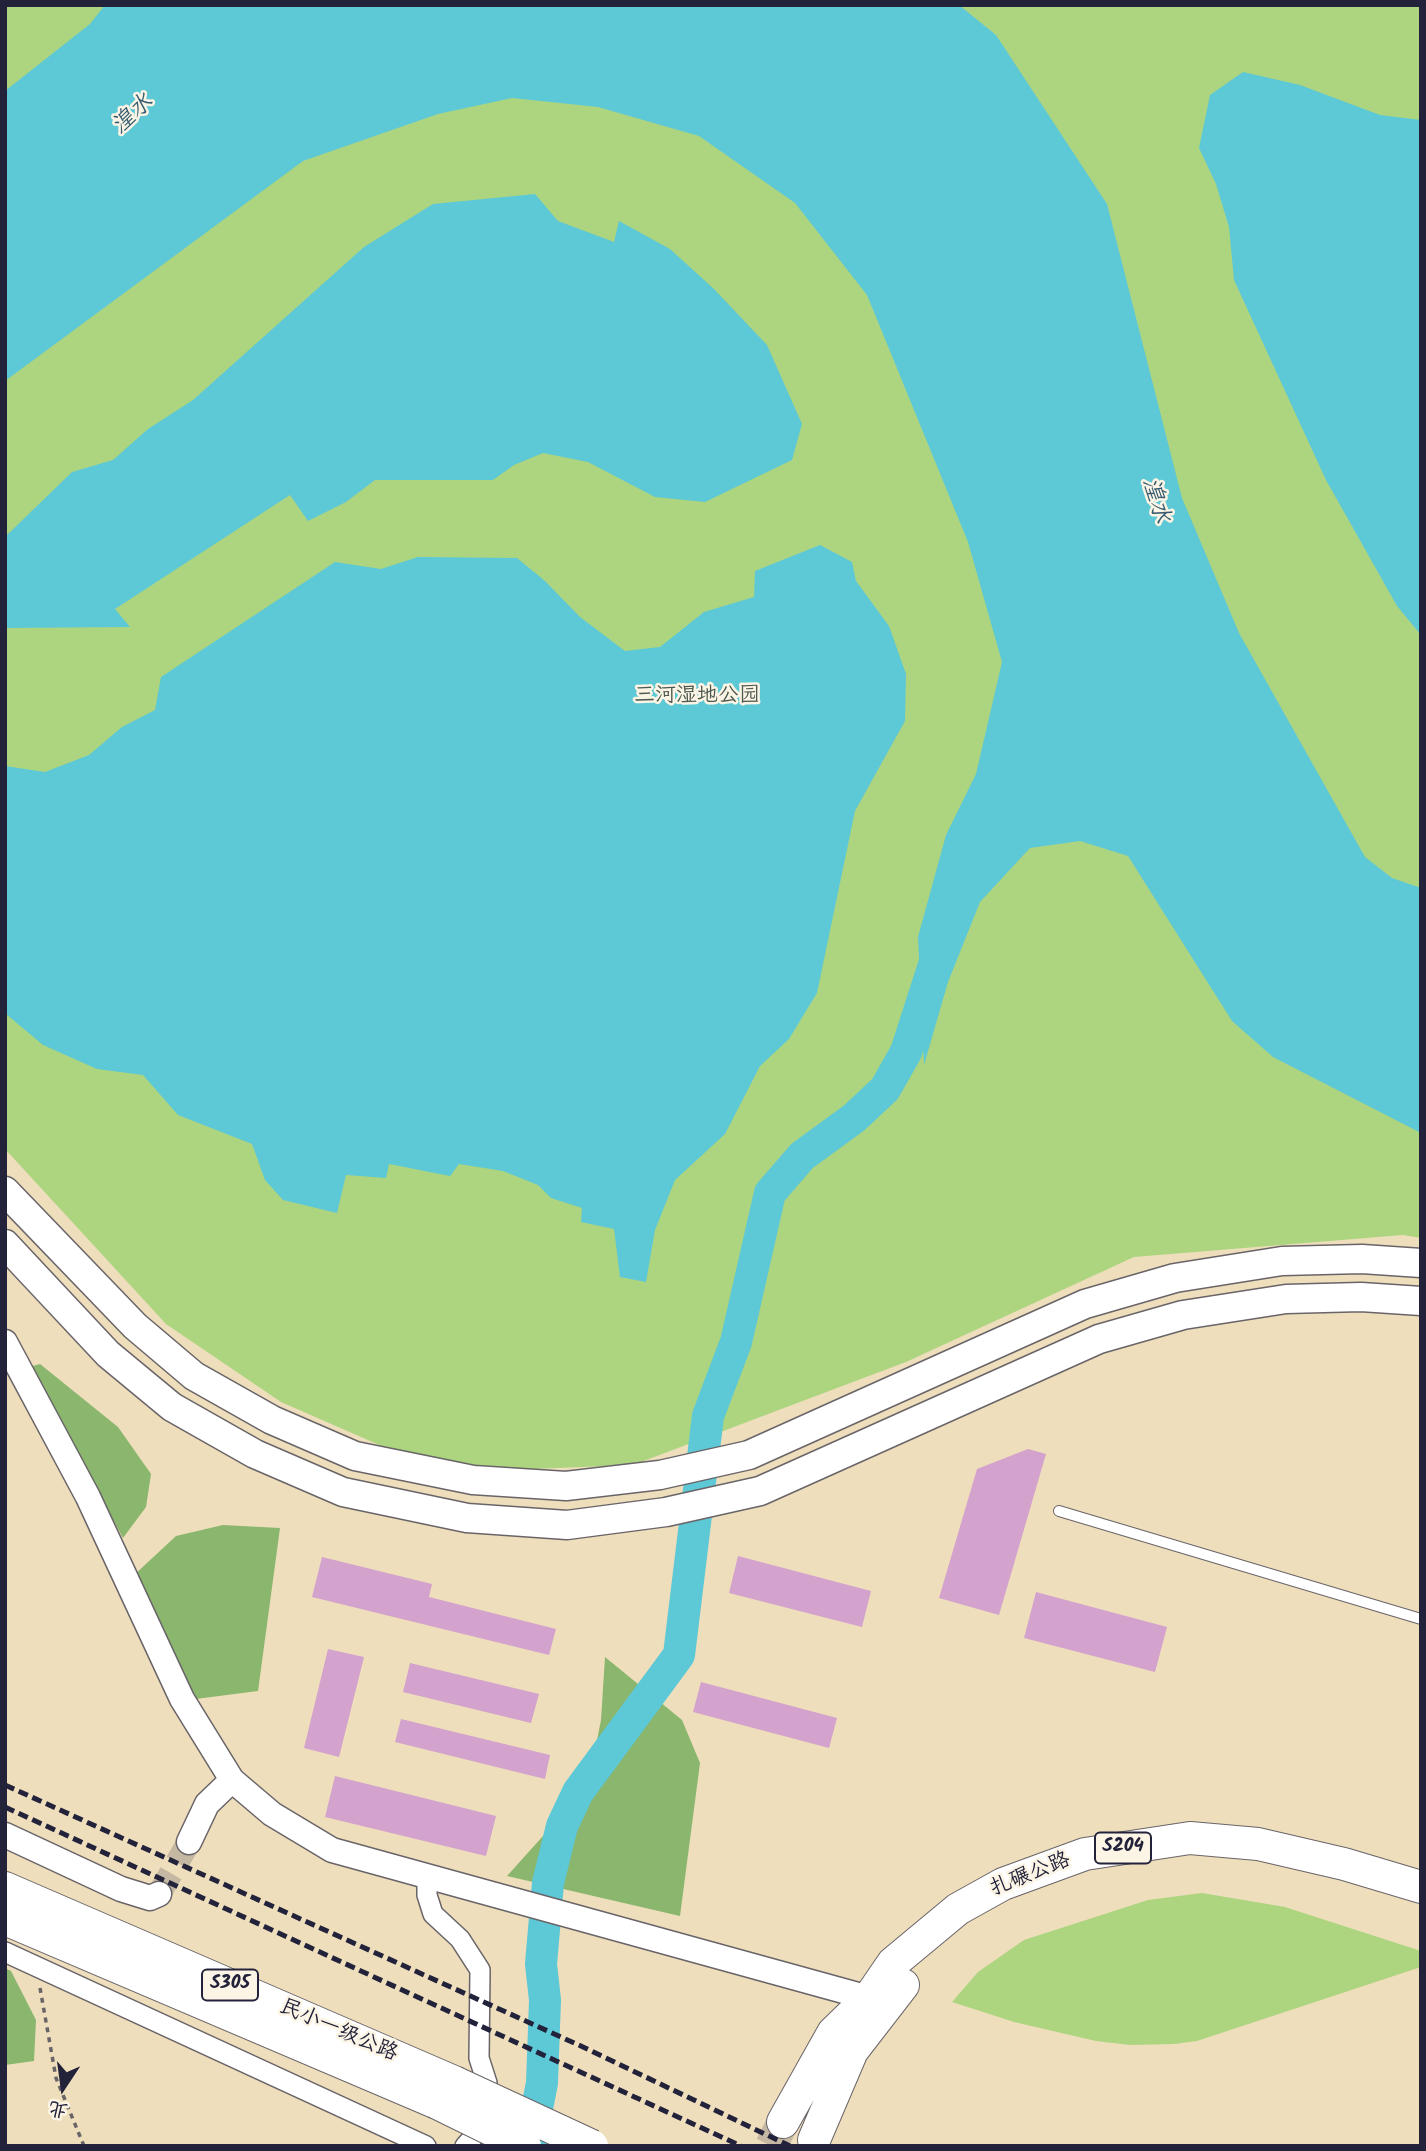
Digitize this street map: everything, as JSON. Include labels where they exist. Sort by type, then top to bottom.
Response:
[{"type":"main road","points":[[5,1191],[135,1326],[194,1376],[272,1420],[355,1456],[472,1480],[566,1486],[660,1475],[749,1455],[1085,1304],[1175,1278],[1282,1261],[1362,1259],[1421,1263]]},
{"type":"main road","points":[[5,1244],[108,1354],[172,1407],[255,1454],[343,1492],[467,1518],[567,1525],[666,1512],[760,1491],[1099,1339],[1183,1315],[1286,1299],[1361,1297],[1421,1301]]},
{"type":"main road","name":"扎碾公路","points":[[814,2140],[852,2051],[878,2004],[893,1963],[958,1909],[1003,1884],[1085,1854],[1190,1838],[1258,1844],[1344,1864],[1421,1887]]},
{"type":"main road","name":"扎碾公路","points":[[783,2122],[833,2033],[878,2004],[970,1927],[1012,1903],[1090,1875],[1191,1859],[1255,1865],[1339,1884],[1421,1909]]},
{"type":"main road","name":"民小一级公路","points":[[5,1888],[445,2092],[525,2146]]},
{"type":"main road","name":"民小一级公路","points":[[5,1919],[445,2092],[592,2146]]},
{"type":"street","points":[[5,1342],[88,1497],[182,1699],[232,1780],[272,1814],[332,1850],[878,2004]]},
{"type":"street","points":[[189,1842],[207,1804],[232,1780]]},
{"type":"street","points":[[5,1835],[121,1889],[150,1898],[159,1894]]},
{"type":"street","points":[[427,1876],[427,1895],[433,1914],[460,1938],[480,1970],[479,2058],[487,2082],[474,2136],[465,2146]]},
{"type":"street","points":[[5,1952],[426,2146]]},
{"type":"lane","points":[[1059,1511],[1421,1619]]},
{"type":"path","points":[[36,1965],[56,2078],[84,2146]]},
{"type":"green space","name":"三河湿地公园","points":[[5,5],[1421,5],[1421,1238],[1403,1235],[1134,1257],[906,1362],[633,1465],[506,1470],[393,1451],[281,1402],[166,1324],[5,1149]]},
{"type":"green space","points":[[40,1364],[118,1427],[151,1474],[146,1507],[123,1538],[29,1367]]},
{"type":"green space","points":[[223,1525],[280,1528],[258,1691],[188,1700],[133,1576],[176,1536]]},
{"type":"green space","points":[[605,1657],[682,1720],[700,1763],[680,1916],[507,1876],[588,1786],[601,1720]]},
{"type":"green space","points":[[1202,1893],[1285,1907],[1421,1951],[1421,1967],[1197,2041],[1174,2044],[1130,2045],[1096,2041],[1014,2022],[952,2002],[978,1972],[1024,1940],[1148,1900]]},
{"type":"green space","points":[[5,1968],[11,1971],[36,2020],[34,2061],[5,2065]]},
{"type":"water","name":"湟水","points":[[105,5],[959,5],[996,35],[1107,204],[1182,498],[1239,633],[1365,857],[1392,878],[1421,888],[1421,1133],[1273,1057],[1232,1021],[1128,856],[1080,841],[1030,848],[980,902],[948,982],[924,1065],[918,937],[946,835],[976,774],[1002,662],[968,542],[867,295],[795,203],[699,136],[598,107],[512,98],[438,114],[303,161],[5,381],[5,91],[90,24]]},
{"type":"water","points":[[1243,72],[1300,85],[1380,115],[1421,120],[1421,635],[1397,606],[1326,480],[1234,280],[1229,227],[1216,184],[1199,148],[1210,95]]},
{"type":"water","points":[[535,194],[558,221],[614,242],[619,221],[670,249],[714,289],[767,345],[802,424],[792,460],[705,502],[655,497],[588,462],[543,453],[514,465],[493,480],[375,480],[346,502],[308,521],[290,495],[115,609],[130,627],[5,628],[5,537],[72,472],[113,460],[148,429],[193,400],[364,247],[433,204]]},
{"type":"water","points":[[820,545],[852,562],[856,581],[889,626],[906,674],[905,721],[855,811],[817,993],[789,1039],[760,1066],[725,1134],[675,1180],[655,1230],[646,1282],[620,1277],[614,1229],[581,1222],[582,1208],[551,1198],[538,1185],[503,1171],[459,1164],[450,1176],[389,1164],[386,1178],[346,1175],[337,1213],[283,1200],[265,1180],[252,1144],[178,1115],[143,1075],[97,1069],[43,1045],[6,1014],[5,766],[45,772],[89,755],[122,727],[155,710],[161,677],[335,562],[381,569],[418,557],[517,558],[545,581],[580,617],[625,651],[660,647],[704,612],[754,597],[755,571]]},
{"type":"building","points":[[1028,1449],[1046,1454],[999,1615],[939,1598],[977,1469]]},
{"type":"building","points":[[738,1556],[871,1591],[862,1627],[729,1593]]},
{"type":"building","points":[[322,1557],[432,1584],[429,1597],[556,1629],[549,1655],[312,1597]]},
{"type":"building","points":[[1036,1592],[1167,1627],[1155,1672],[1024,1638]]},
{"type":"building","points":[[328,1649],[364,1657],[339,1757],[304,1748]]},
{"type":"building","points":[[410,1663],[539,1694],[531,1723],[403,1692]]},
{"type":"building","points":[[701,1682],[837,1718],[829,1748],[693,1712]]},
{"type":"building","points":[[401,1719],[550,1755],[545,1779],[395,1742]]},
{"type":"building","points":[[335,1776],[496,1816],[486,1856],[325,1817]]},
{"type":"waterway","points":[[530,2144],[542,2083],[545,2000],[541,1964],[548,1883],[562,1826],[578,1792],[679,1655],[708,1416],[736,1342],[770,1193],[802,1156],[854,1118],[885,1089],[906,1052],[934,965]]},
{"type":"tunnel","points":[[159,1894],[189,1842]]},
{"type":"tunnel","points":[[771,2146],[783,2122]]},
{"type":"railway","points":[[5,1785],[583,2047],[790,2146]]},
{"type":"railway","points":[[5,1807],[741,2146]]}]
